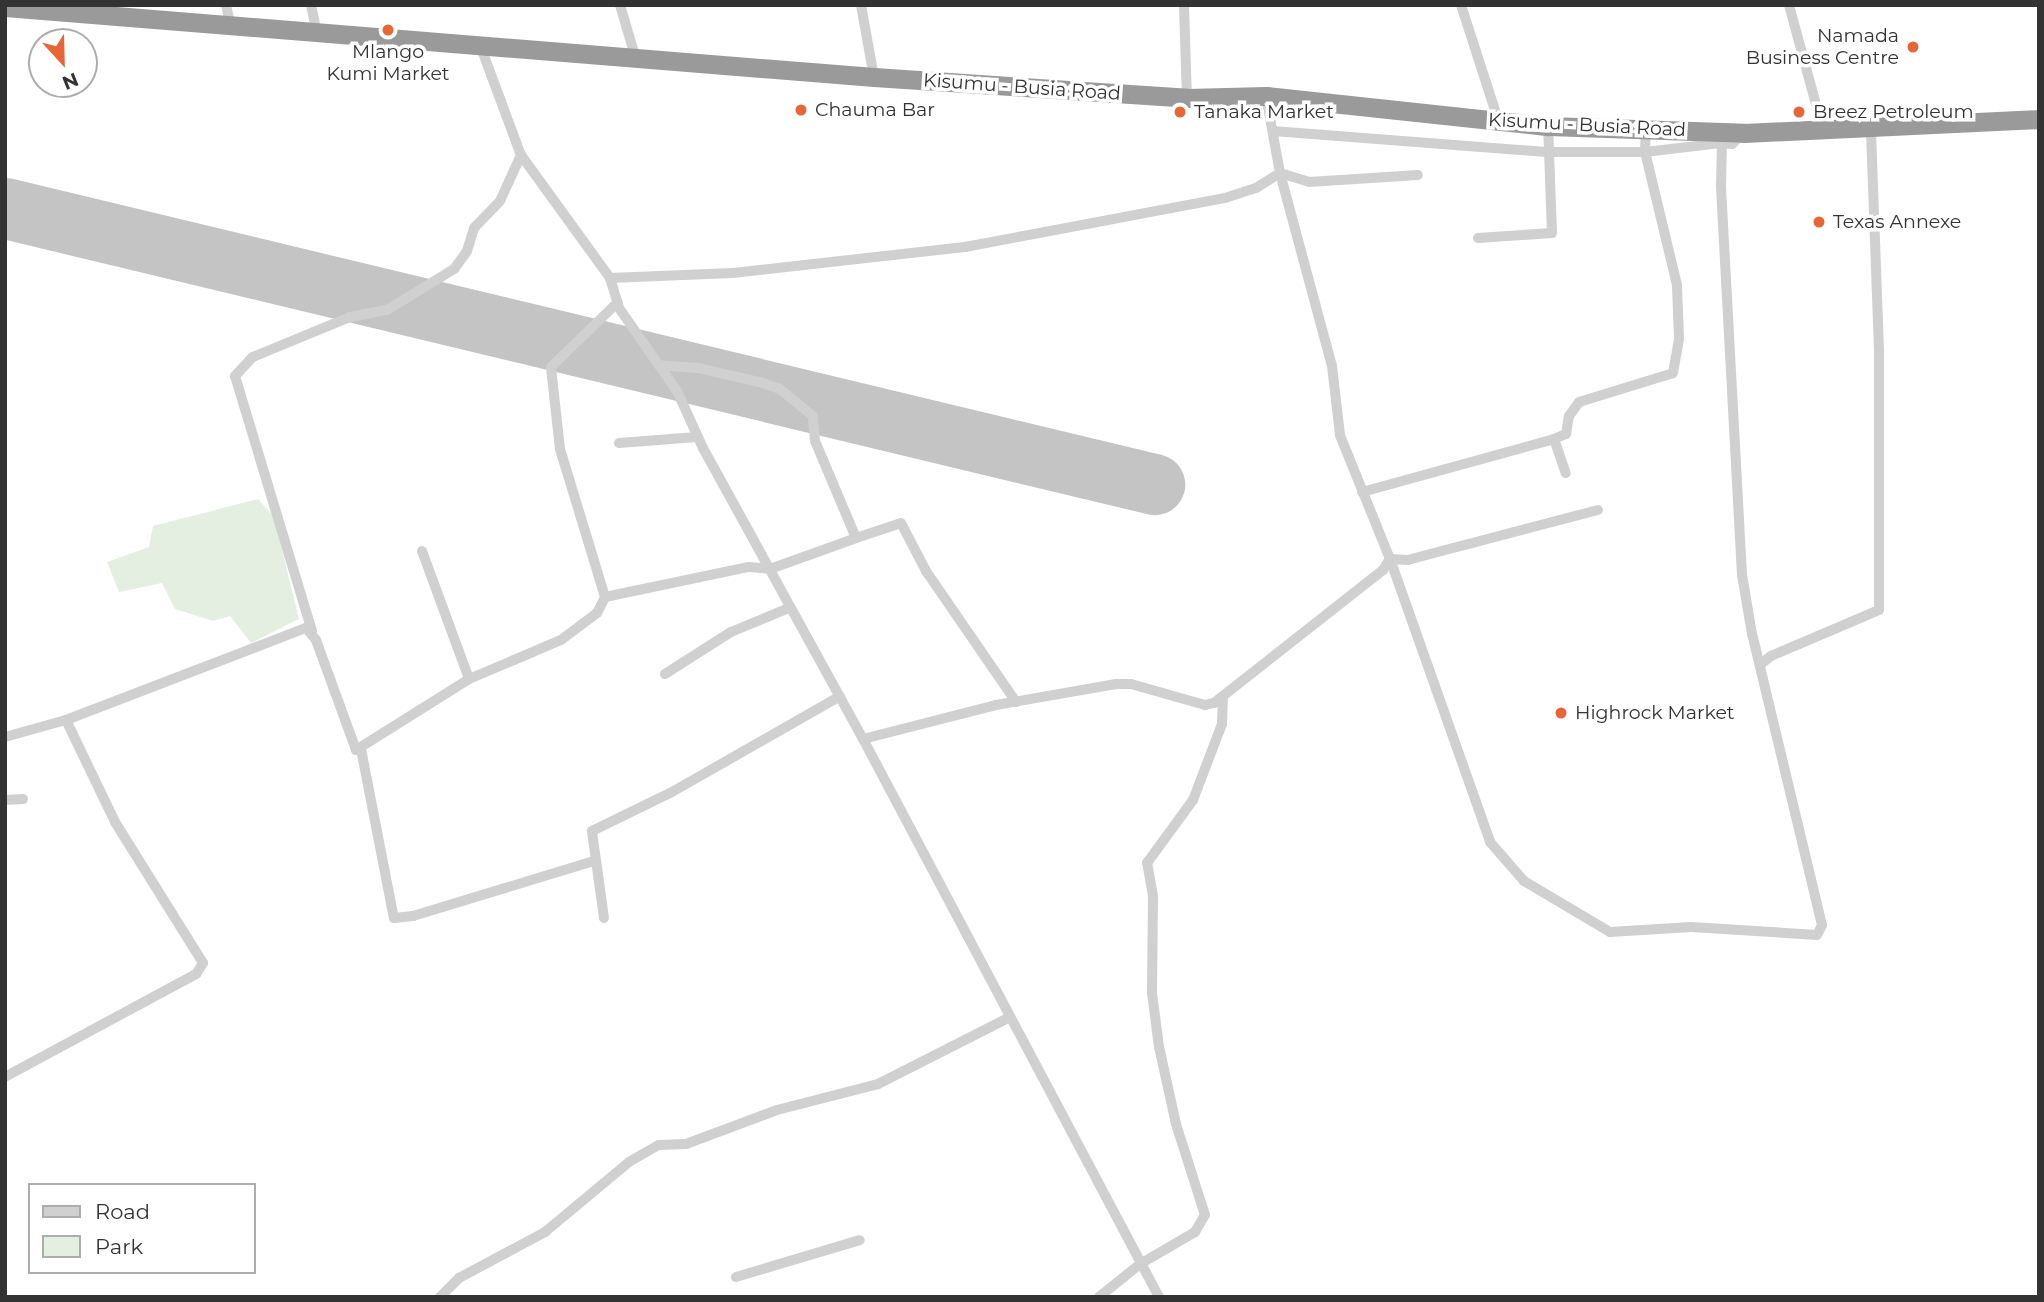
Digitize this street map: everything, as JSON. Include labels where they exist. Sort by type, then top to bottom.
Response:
[{"type":"highway","name":"Kisumu - Busia Road","points":[[5,7],[70,9],[231,27],[635,56],[874,77],[1187,98],[1266,96],[1499,123],[1548,126],[1744,132],[1871,129],[2039,119]]},
{"type":"street","points":[[226,5],[231,27]]},
{"type":"street","points":[[311,5],[317,34]]},
{"type":"street","points":[[620,5],[635,56]]},
{"type":"street","points":[[860,5],[874,77]]},
{"type":"street","points":[[1184,5],[1187,98]]},
{"type":"street","points":[[1461,5],[1499,123]]},
{"type":"street","points":[[1789,5],[1823,130]]},
{"type":"street","points":[[480,45],[522,155],[610,278],[618,302],[677,391],[697,436],[789,608],[840,696],[1007,1018],[1159,1297]]},
{"type":"street","points":[[1266,96],[1280,173],[1332,366],[1340,435],[1390,559],[1448,732],[1495,851],[1549,899],[1610,932],[1691,927],[1808,936],[1820,932],[1746,603],[1740,550],[1733,365],[1722,258],[1721,143]]},
{"type":"street","points":[[1478,238],[1552,233],[1548,126]]},
{"type":"street","points":[[1761,664],[1770,656],[1879,610],[1879,350],[1871,129]]},
{"type":"street","points":[[1362,492],[1554,439],[1566,434],[1569,416],[1578,401],[1674,373],[1679,338],[1677,285],[1645,152],[1646,130]]},
{"type":"street","points":[[1273,131],[1547,152],[1645,152],[1732,144],[1744,132]]},
{"type":"street","points":[[522,155],[500,201],[474,228],[467,251],[454,269],[387,310],[350,317],[253,357],[235,376],[312,631],[353,744],[361,749],[394,918],[413,916],[594,861]]},
{"type":"street","points":[[610,278],[733,273],[965,247],[1225,198],[1280,173],[1309,182],[1418,175]]},
{"type":"street","points":[[361,749],[469,679],[561,640],[597,613],[605,597],[560,449],[551,367],[618,302]]},
{"type":"street","points":[[659,365],[698,368],[763,383],[780,389],[813,416],[815,441],[852,519],[856,538]]},
{"type":"street","points":[[619,443],[697,436]]},
{"type":"street","points":[[1554,439],[1566,472]]},
{"type":"street","points":[[863,739],[1016,702],[1131,684],[1205,705],[1223,698],[1390,559],[1408,560],[1598,510]]},
{"type":"street","points":[[605,597],[749,566],[770,569],[901,523],[926,571],[1016,702]]},
{"type":"street","points":[[422,551],[469,679]]},
{"type":"street","points":[[665,674],[731,632],[789,608]]},
{"type":"street","points":[[5,737],[66,720],[135,691],[231,661],[299,628],[312,631]]},
{"type":"street","points":[[604,918],[594,861],[592,831],[605,822],[673,792],[840,696]]},
{"type":"street","points":[[1099,1297],[1140,1264],[1195,1232],[1205,1215],[1176,1124],[1159,1047],[1152,993],[1153,896],[1147,863],[1193,800],[1222,724],[1223,698]]},
{"type":"street","points":[[5,1077],[196,974],[204,963],[115,822],[66,720]]},
{"type":"street","points":[[5,800],[23,799]]},
{"type":"street","points":[[440,1297],[459,1278],[545,1232],[629,1162],[659,1145],[686,1144],[777,1110],[878,1084],[1007,1018]]},
{"type":"street","points":[[736,1277],[860,1240]]},
{"type":"green space","points":[[258,499],[274,517],[299,619],[251,643],[230,616],[213,621],[175,609],[162,583],[119,592],[107,562],[149,547],[153,526]]},
{"type":"runway","points":[[5,208],[1154,484]]},
{"type":"place","name":"Mlango Kumi Market","points":[[388,30]]},
{"type":"place","name":"Namada Business Centre","points":[[1913,47]]},
{"type":"place","name":"Chauma Bar","points":[[801,110]]},
{"type":"place","name":"Tanaka Market","points":[[1180,112]]},
{"type":"place","name":"Breez Petroleum","points":[[1799,112]]},
{"type":"place","name":"Texas Annexe","points":[[1819,222]]},
{"type":"place","name":"Highrock Market","points":[[1561,713]]}]
